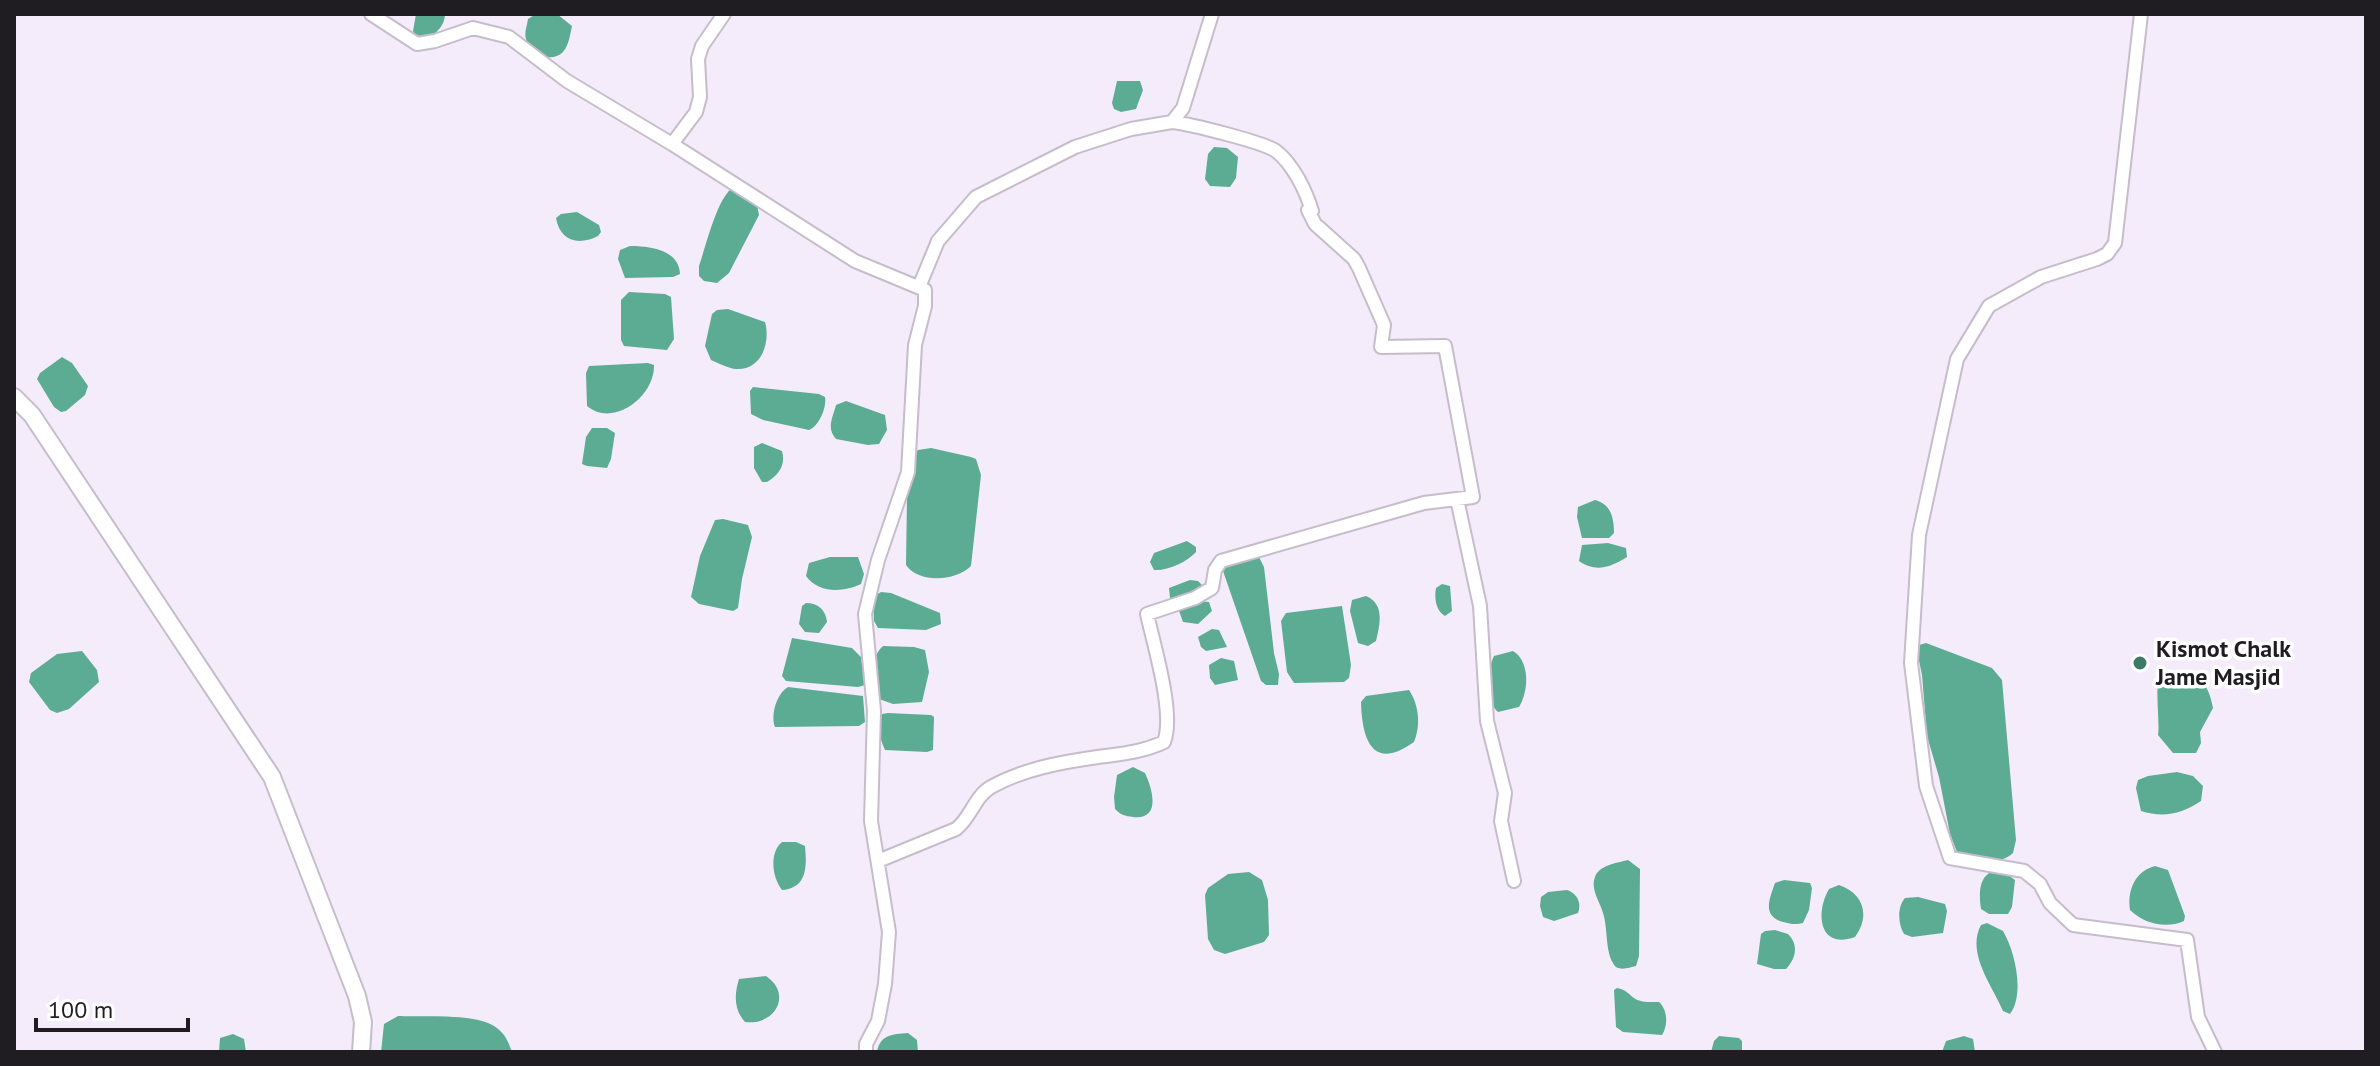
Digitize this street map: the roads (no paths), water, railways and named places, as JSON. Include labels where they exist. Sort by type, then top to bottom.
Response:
[{"type":"main road","points":[[14,397],[32,415],[272,777],[357,996],[363,1022],[361,1052]]},
{"type":"street","points":[[371,14],[417,44],[473,28],[509,37],[567,81],[855,261],[925,290],[925,306],[915,345],[908,472],[878,560],[865,614],[874,711],[871,821],[889,932],[885,984],[878,1021],[866,1044],[866,1052]]},
{"type":"street","points":[[672,144],[696,112],[700,97],[698,59],[702,46],[724,14]]},
{"type":"street","points":[[1172,122],[1183,108],[1212,14]]},
{"type":"street","points":[[2141,14],[2115,243],[2107,254],[2097,259],[2041,277],[1989,306],[1957,359],[1919,535],[1911,663],[1926,786],[1950,858],[2024,871],[2040,884],[2050,903],[2073,925],[2187,940],[2198,1017],[2215,1052]]},
{"type":"street","points":[[878,861],[956,829],[966,822],[971,810],[988,789],[1015,777],[1073,761],[1148,750],[1164,742],[1169,729],[1147,614],[1195,598],[1212,588],[1215,570],[1221,561],[1424,503],[1473,497],[1445,346],[1381,347],[1384,325],[1359,268],[1354,259],[1315,224],[1308,210],[1312,211],[1308,198],[1298,178],[1275,151],[1199,126],[1172,122],[1131,129],[1075,147],[976,197],[938,241],[919,287]]},
{"type":"street","points":[[1457,499],[1480,606],[1487,721],[1505,793],[1501,821],[1514,881]]},
{"type":"place","name":"Kismot Chalk Jame Masjid","points":[[2140,663]]}]
